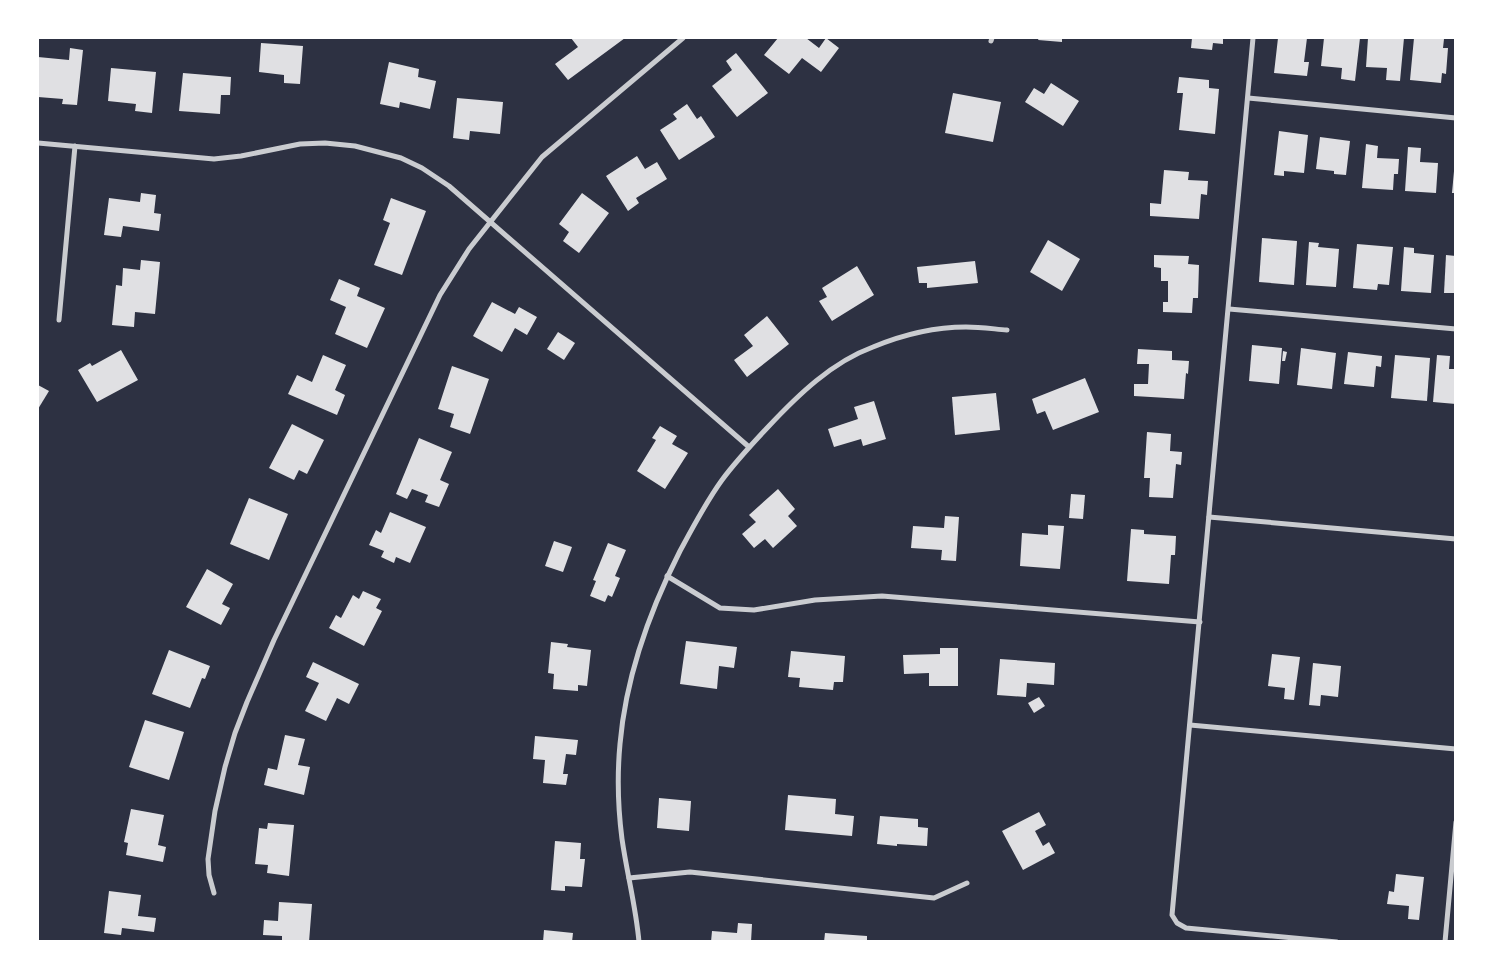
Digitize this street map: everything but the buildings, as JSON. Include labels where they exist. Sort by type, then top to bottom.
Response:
[{"type":"street","points":[[214,893],[209,875],[208,859],[215,811],[228,759],[246,702],[440,295],[464,256],[542,156],[683,38]]},
{"type":"street","points":[[1253,38],[1172,915],[1177,924],[1186,928],[1338,942]]},
{"type":"street","points":[[1248,98],[1456,118]]},
{"type":"street","points":[[38,143],[214,159],[241,156],[300,144],[325,143],[355,146],[401,158],[422,168],[449,186],[750,447]]},
{"type":"street","points":[[59,320],[74,146]]},
{"type":"street","points":[[1229,309],[1456,329]]},
{"type":"street","points":[[640,942],[637,914],[622,839],[618,795],[620,745],[626,697],[643,634],[667,576],[704,507],[721,481],[750,447],[784,410],[828,370],[872,347],[924,331],[965,326],[1007,330]]},
{"type":"street","points":[[1209,517],[1456,539]]},
{"type":"street","points":[[667,576],[720,608],[754,610],[815,600],[882,596],[1200,622]]},
{"type":"street","points":[[1190,725],[1456,749]]},
{"type":"street","points":[[1445,942],[1456,822]]},
{"type":"street","points":[[629,878],[690,872],[934,898],[967,883]]}]
